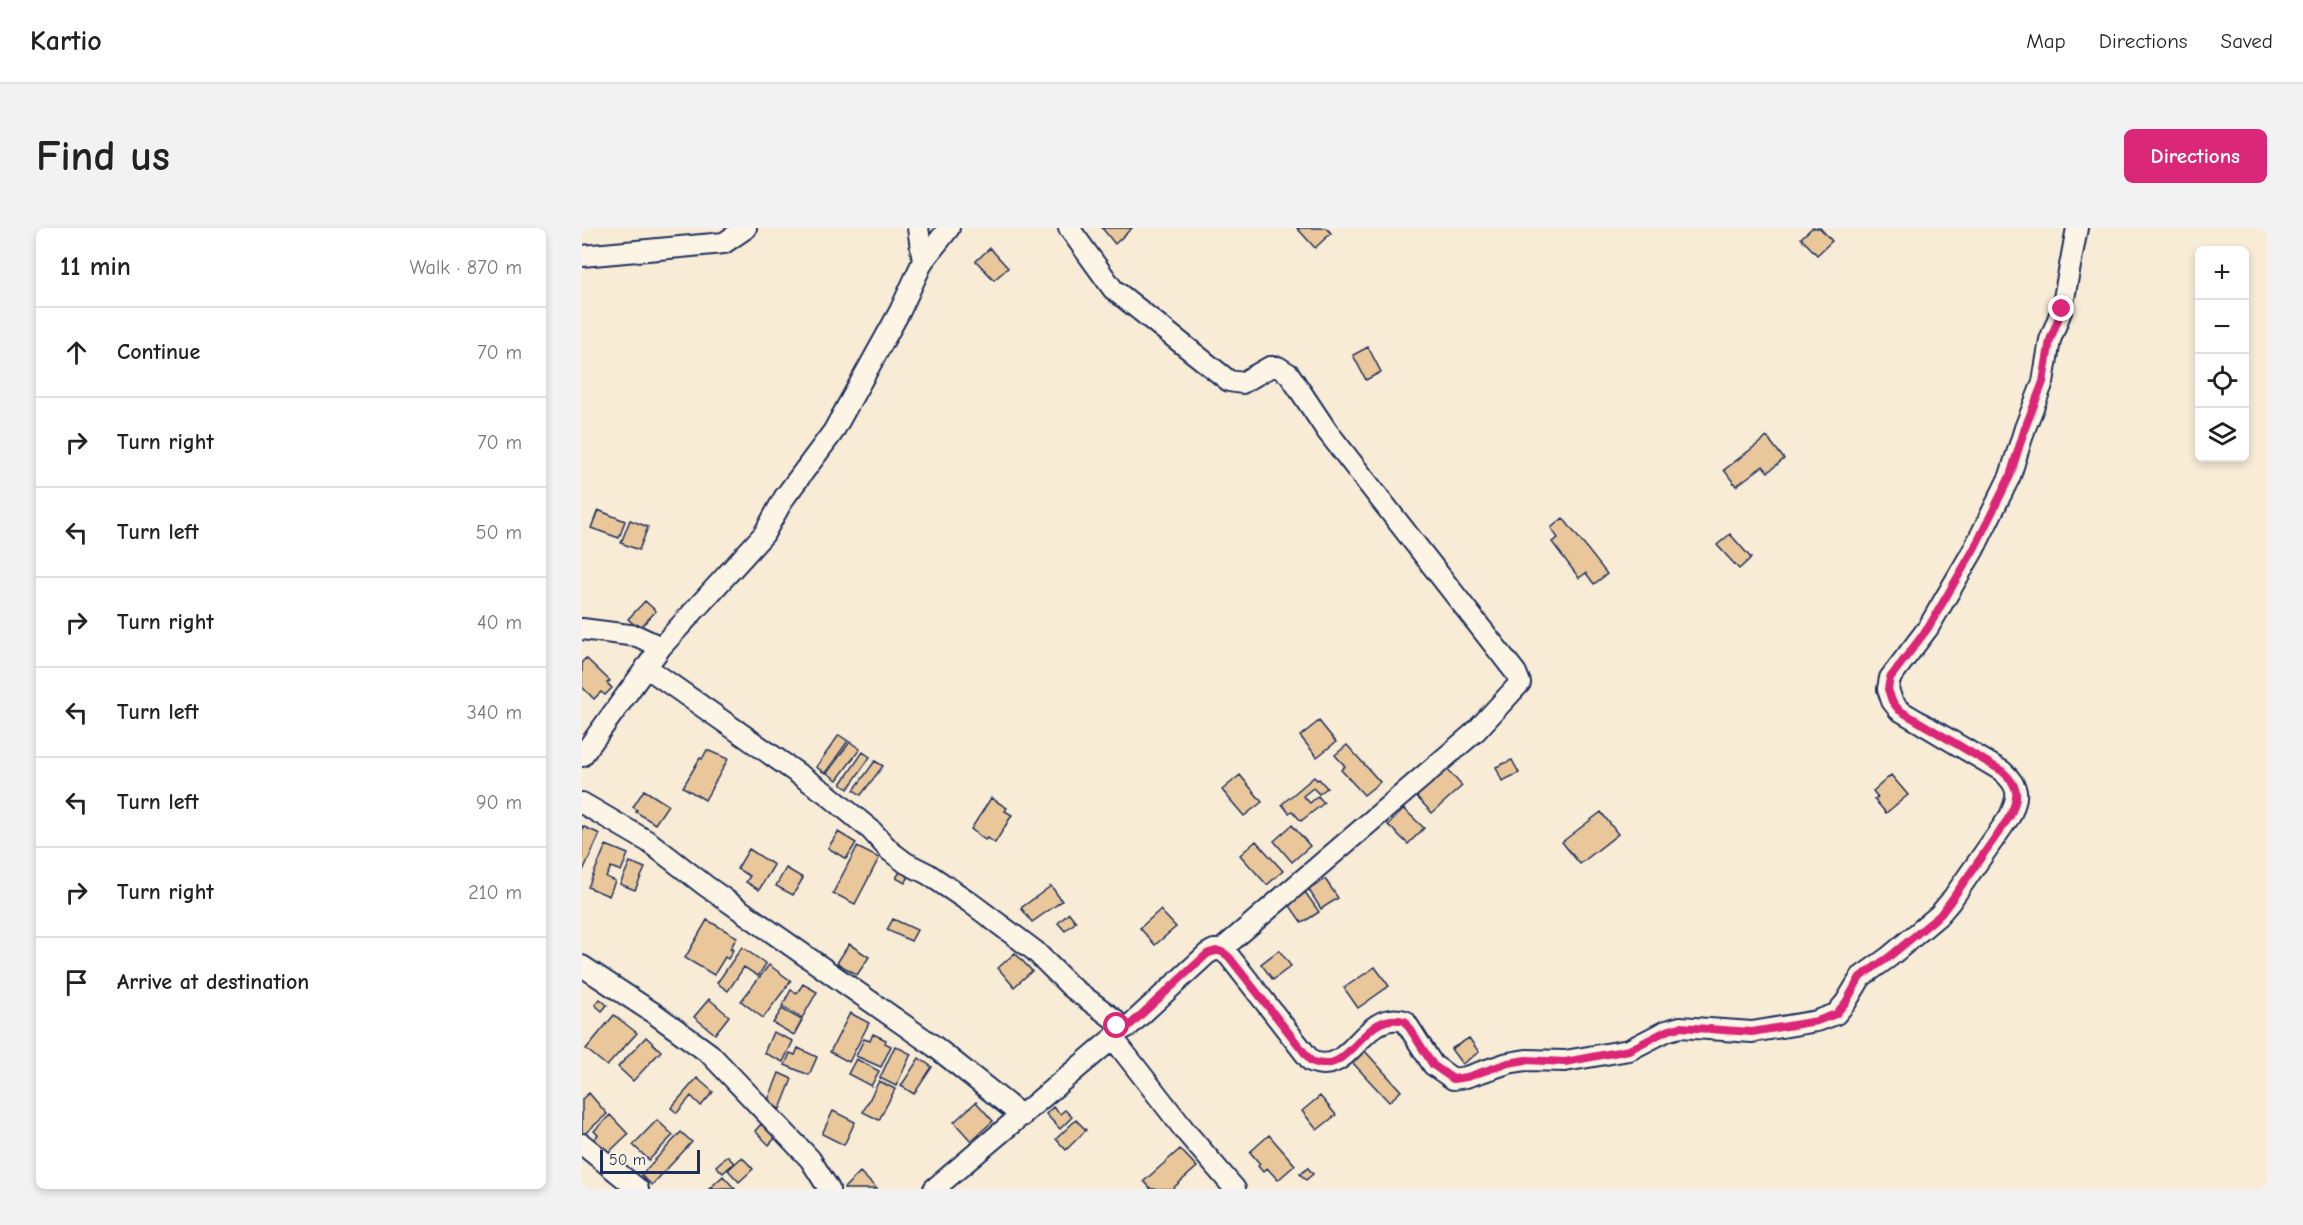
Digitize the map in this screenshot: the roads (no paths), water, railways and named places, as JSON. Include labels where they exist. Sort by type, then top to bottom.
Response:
[{"type":"street","points":[[582,256],[724,243],[746,228]]},
{"type":"street","points":[[918,228],[923,261]]},
{"type":"street","points":[[582,756],[661,647],[764,534],[784,498],[833,432],[900,311],[923,261],[949,228]]},
{"type":"street","points":[[934,1189],[1115,1035],[1129,1026],[1207,954],[1214,950],[1221,950],[1476,730],[1520,683],[1516,673],[1327,431],[1289,374],[1278,367],[1270,366],[1242,382],[1229,381],[1113,289],[1070,228]]},
{"type":"street","points":[[1221,950],[1229,957],[1311,1061],[1319,1065],[1340,1060],[1374,1026],[1384,1020],[1395,1018],[1405,1021],[1433,1065],[1453,1079],[1526,1060],[1565,1062],[1629,1050],[1666,1031],[1680,1027],[1752,1032],[1808,1023],[1836,1014],[1846,1002],[1860,977],[1889,957],[1940,915],[2010,816],[2017,801],[2016,789],[2012,780],[2002,771],[1899,710],[1892,701],[1888,689],[1890,678],[1928,628],[1974,549],[2010,476],[2043,382],[2050,340],[2062,309],[2077,228]]},
{"type":"street","points":[[582,629],[637,636],[661,647]]},
{"type":"street","points":[[646,667],[827,794],[870,830],[890,851],[968,901],[1035,951],[1071,987],[1114,1019],[1117,1026],[1115,1035],[1186,1132],[1235,1189]]},
{"type":"street","points":[[582,802],[649,842],[706,886],[934,1046],[1022,1116]]},
{"type":"street","points":[[582,966],[656,1014],[710,1054],[810,1159],[829,1189]]},
{"type":"street","points":[[582,1144],[638,1189]]}]
